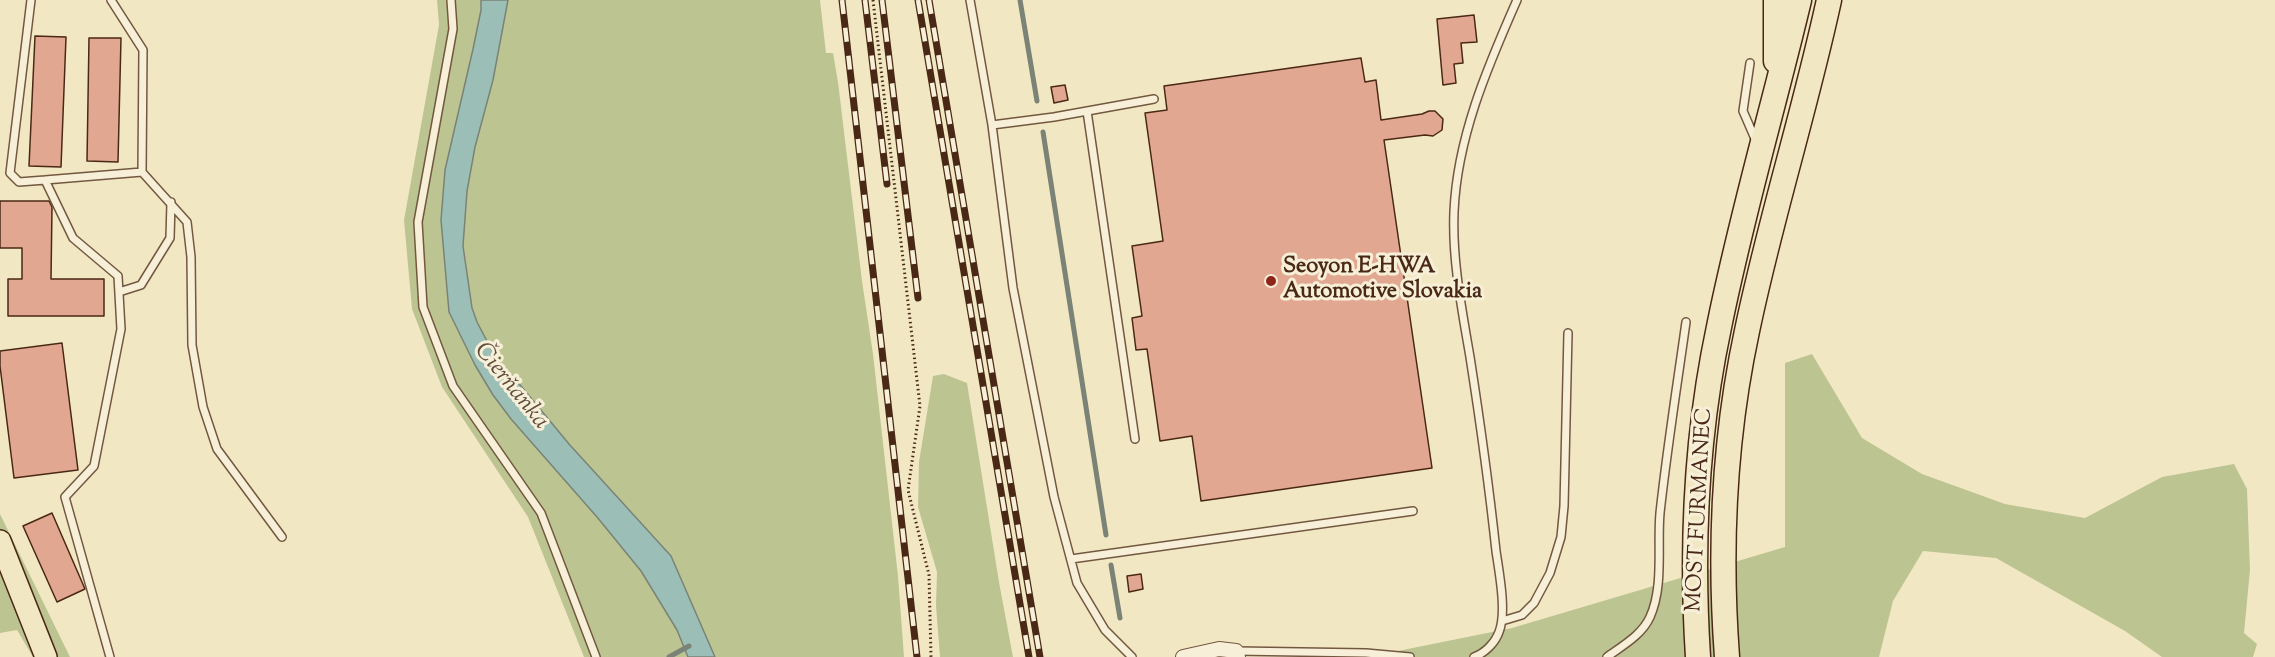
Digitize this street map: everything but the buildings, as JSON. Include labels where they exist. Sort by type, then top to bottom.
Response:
[{"type":"highway","points":[[1776,0],[1776,99]]},
{"type":"highway","points":[[1776,99],[1799,0]]},
{"type":"highway","name":"MOST FURMANEC","points":[[1727,657],[1724,545],[1735,397],[1772,223],[1829,6]]},
{"type":"highway","name":"MOST FURMANEC","points":[[1698,657],[1695,610],[1695,534],[1700,452],[1718,328],[1776,99]]},
{"type":"main road","points":[[0,541],[46,657]]},
{"type":"street","points":[[1183,657],[1219,649],[1237,654]]},
{"type":"lane","points":[[31,0],[10,173],[19,182],[142,172]]},
{"type":"lane","points":[[111,0],[143,50],[142,172],[187,222],[191,257],[192,345],[203,407],[217,449],[282,537]]},
{"type":"lane","points":[[451,0],[453,28],[418,222],[423,307],[453,386],[541,513],[597,657]]},
{"type":"lane","points":[[970,0],[992,125],[1013,288],[1054,497],[1077,583],[1105,630],[1132,657]]},
{"type":"lane","points":[[1474,657],[1486,650],[1500,632],[1501,593],[1493,520],[1460,295],[1454,214],[1457,177],[1468,125],[1493,56],[1517,0]]},
{"type":"lane","points":[[1750,63],[1743,111],[1761,151]]},
{"type":"lane","points":[[992,125],[1154,99]]},
{"type":"lane","points":[[1087,111],[1135,439]]},
{"type":"lane","points":[[45,180],[73,238],[118,276],[121,329],[94,466],[65,497],[110,657]]},
{"type":"lane","points":[[119,292],[141,285],[170,238],[171,202]]},
{"type":"lane","points":[[1606,657],[1642,629],[1653,607],[1658,581],[1660,515],[1686,322]]},
{"type":"lane","points":[[1502,621],[1522,615],[1534,603],[1550,573],[1561,537],[1564,506],[1568,333]]},
{"type":"lane","points":[[1071,559],[1413,511]]},
{"type":"lane","points":[[1486,650],[1492,657]]},
{"type":"lane","points":[[1237,654],[1366,653],[1410,657]]},
{"type":"path","points":[[873,0],[920,406],[908,490],[929,574],[931,657]]},
{"type":"green space","points":[[437,0],[820,0],[826,53],[833,53],[838,82],[873,354],[898,576],[904,657],[584,657],[528,517],[442,387],[412,309],[404,220],[439,25]]},
{"type":"green space","points":[[1812,354],[1862,438],[1922,474],[2005,504],[2085,518],[2162,477],[2234,464],[2247,489],[2250,570],[2244,633],[2257,644],[2253,657],[2162,657],[2125,631],[1996,558],[1923,551],[1893,601],[1879,657],[1368,657],[1512,628],[1785,547],[1785,363]]},
{"type":"green space","points":[[944,374],[967,383],[1013,657],[940,657],[936,606],[937,572],[918,507],[919,462],[933,376]]},
{"type":"green space","points":[[0,514],[70,657],[33,657],[17,630],[0,633]]},
{"type":"water","name":"Čierňanka","points":[[481,0],[508,0],[493,80],[475,147],[467,191],[463,246],[472,308],[499,364],[516,380],[569,444],[671,556],[715,657],[688,657],[677,630],[641,571],[493,395],[475,365],[449,312],[441,220],[445,170],[473,49]]},
{"type":"waterway","points":[[1020,0],[1037,101]]},
{"type":"waterway","points":[[1043,132],[1106,535]]},
{"type":"waterway","points":[[1111,565],[1120,618]]},
{"type":"waterway","points":[[669,657],[689,646]]},
{"type":"railway","points":[[842,0],[917,657]]},
{"type":"railway","points":[[865,0],[887,184]]},
{"type":"railway","points":[[882,0],[918,298]]},
{"type":"railway","points":[[918,0],[1029,657]]},
{"type":"railway","points":[[929,0],[1040,657]]},
{"type":"place","name":"Seoyon E-HWA Automotive Slovakia","points":[[1271,281]]}]
